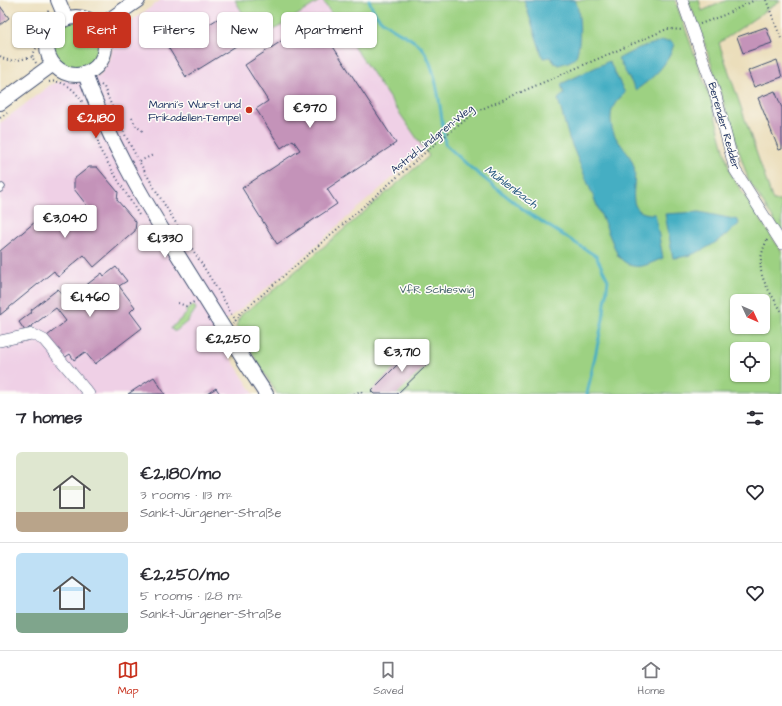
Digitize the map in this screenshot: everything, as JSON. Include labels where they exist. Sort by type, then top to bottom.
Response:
[{"type":"street","points":[[121,12],[138,0]]},
{"type":"street","name":"Berender Redder","points":[[682,0],[693,26],[716,96],[735,170],[782,244]]},
{"type":"street","points":[[52,2],[66,18]]},
{"type":"street","points":[[48,72],[48,38],[57,24],[66,18],[73,18]]},
{"type":"street","points":[[87,80],[93,70],[100,63],[105,48]]},
{"type":"street","points":[[6,106],[48,72],[67,74],[87,80]]},
{"type":"street","points":[[87,80],[107,132],[138,190],[230,326],[266,394]]},
{"type":"street","points":[[0,341],[32,334],[44,340],[89,394]]},
{"type":"path","name":"Astrid-Lindgren-Weg","points":[[230,326],[240,314],[436,143],[477,111],[612,51],[667,29],[682,31],[724,15],[755,0]]},
{"type":"path","points":[[766,0],[782,41]]},
{"type":"path","points":[[32,57],[48,22],[52,2]]},
{"type":"path","points":[[0,56],[3,59],[11,60],[32,57]]},
{"type":"path","points":[[32,57],[62,83],[76,91],[85,108]]},
{"type":"path","points":[[43,86],[48,72]]},
{"type":"path","points":[[87,80],[104,87],[120,125],[230,326]]},
{"type":"path","points":[[0,118],[6,106]]},
{"type":"path","points":[[132,118],[136,126],[144,132]]},
{"type":"path","points":[[97,136],[103,155],[142,220]]},
{"type":"path","points":[[140,161],[153,154]]},
{"type":"path","points":[[775,234],[768,239],[762,253],[760,270],[782,312]]},
{"type":"path","points":[[354,394],[361,392],[363,394]]},
{"type":"shaded area","points":[[161,0],[235,0],[242,12],[217,12],[217,48],[273,48],[273,31],[281,26],[281,48],[355,48],[424,150],[267,288],[213,331],[254,394],[0,394],[0,123],[50,85],[66,79],[76,83],[100,75],[110,59],[112,48],[131,48],[131,21],[139,15],[139,48],[209,48],[209,12],[144,12]]},
{"type":"shaded area","points":[[322,0],[330,12],[303,12]]},
{"type":"green space","points":[[235,0],[321,0],[302,12],[281,12],[281,25],[273,30],[273,12],[242,12]]},
{"type":"green space","name":"VfR Schleswig","points":[[322,0],[675,0],[711,101],[731,175],[782,252],[782,394],[277,394],[236,326],[241,315],[270,293],[429,156],[355,48],[377,48],[377,12],[330,12]]},
{"type":"green space","points":[[688,0],[699,0],[702,11],[727,0],[781,0],[719,43],[773,201],[782,201],[782,233],[748,179],[700,29]]},
{"type":"green space","points":[[72,22],[73,48],[100,48],[99,54],[94,62],[86,67],[77,69],[68,67],[60,62],[55,54],[54,48],[65,48],[65,24]]},
{"type":"green space","points":[[194,305],[196,309],[188,321],[176,331],[173,331],[171,328],[187,313],[185,311]]},
{"type":"water","points":[[524,0],[575,0],[579,20],[579,45],[576,56],[573,60],[559,65],[554,63],[551,57],[543,58]]},
{"type":"water","points":[[662,41],[671,41],[674,44],[668,58],[654,76],[636,90],[618,59],[639,48]]},
{"type":"water","points":[[609,61],[625,93],[618,99],[612,109],[612,129],[614,135],[629,155],[634,167],[635,205],[638,210],[645,213],[655,214],[663,258],[639,266],[629,265],[618,256],[569,138],[558,99],[564,94],[561,84]]},
{"type":"water","points":[[699,212],[738,220],[739,224],[709,247],[691,255],[673,258],[665,214]]},
{"type":"building","points":[[0,6],[9,18],[0,25]]},
{"type":"building","points":[[217,19],[217,48],[233,48],[186,77],[169,48],[209,48],[209,24]]},
{"type":"building","points":[[766,27],[772,43],[743,53],[737,37]]},
{"type":"building","points":[[281,41],[281,48],[334,48],[396,143],[327,189],[337,204],[277,244],[242,188],[300,150],[293,140],[281,148],[256,109],[268,101],[245,65]]},
{"type":"building","points":[[777,60],[782,77],[754,87],[748,71]]},
{"type":"building","points":[[775,91],[782,108],[782,149],[779,150],[758,98]]},
{"type":"building","points":[[89,167],[97,167],[118,192],[117,200],[136,222],[135,231],[94,267],[84,255],[58,277],[54,271],[0,315],[0,251],[52,208],[70,230],[92,212],[74,189],[74,179]]},
{"type":"building","points":[[116,267],[127,281],[119,286],[135,307],[130,312],[142,328],[95,364],[85,352],[74,360],[70,354],[64,358],[47,336],[66,321],[56,308],[25,331],[19,322],[32,312],[31,310],[58,289],[67,300],[102,273],[104,276]]},
{"type":"building","points":[[409,344],[428,364],[397,394],[374,394],[371,391],[404,358],[400,353]]},
{"type":"building","points":[[154,377],[165,394],[128,394]]},
{"type":"building","points":[[216,388],[220,394],[207,394]]},
{"type":"waterway","name":"Mühlenbach","points":[[369,0],[378,17],[390,27],[419,45],[425,53],[430,64],[438,92],[445,144],[471,168],[528,213],[596,256],[608,280],[603,319],[587,394]]},
{"type":"place","name":"Manni's Wurst und Frikadellen-Tempel","points":[[249,110]]}]
